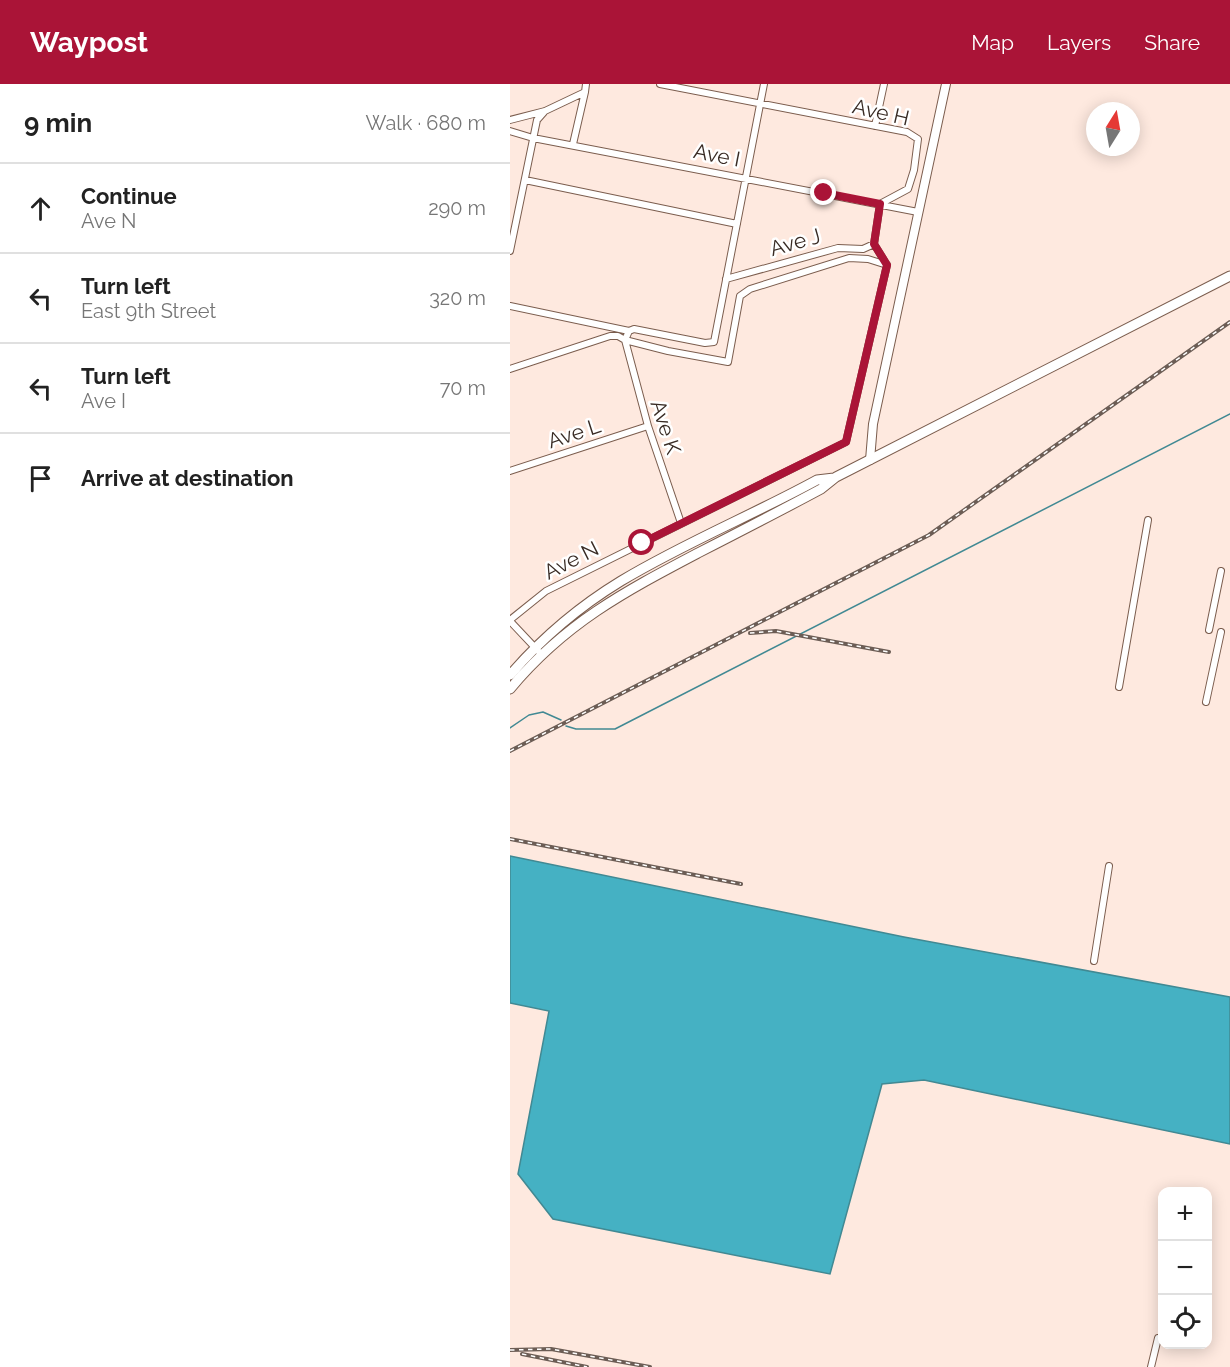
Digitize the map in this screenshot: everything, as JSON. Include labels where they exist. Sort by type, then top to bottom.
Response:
[{"type":"main road","points":[[510,675],[538,651],[628,590],[821,489],[836,477],[1230,276]]},
{"type":"main road","points":[[510,690],[538,651]]},
{"type":"street","points":[[573,144],[586,84]]},
{"type":"street","name":"Ave H","points":[[660,84],[907,132],[918,139],[914,170],[908,189],[880,204]]},
{"type":"street","points":[[510,306],[629,331],[634,329],[705,343],[714,342],[764,84]]},
{"type":"street","points":[[875,126],[884,84]]},
{"type":"street","points":[[870,460],[873,424],[946,84]]},
{"type":"street","points":[[510,120],[545,111],[585,92]]},
{"type":"street","points":[[510,251],[537,120],[545,111]]},
{"type":"street","name":"Ave I","points":[[510,131],[533,138],[918,212]]},
{"type":"street","points":[[525,180],[737,224]]},
{"type":"street","points":[[880,204],[874,244],[887,265]]},
{"type":"street","name":"Ave J","points":[[726,279],[838,248],[863,249],[874,244]]},
{"type":"street","points":[[510,369],[610,336],[618,336],[625,340],[668,351],[728,362],[740,296],[750,289],[849,258],[868,259],[887,265]]},
{"type":"street","name":"Ave N","points":[[510,621],[546,591],[846,442],[887,265]]},
{"type":"street","points":[[625,340],[629,331]]},
{"type":"street","name":"Ave K","points":[[625,340],[648,426],[681,523]]},
{"type":"street","name":"Ave L","points":[[510,471],[648,426]]},
{"type":"street","points":[[1119,687],[1148,520]]},
{"type":"street","points":[[1209,630],[1221,571]]},
{"type":"street","points":[[510,621],[538,651]]},
{"type":"street","points":[[1206,702],[1221,632]]},
{"type":"street","points":[[1094,961],[1109,866]]},
{"type":"street","points":[[1151,1367],[1158,1338]]},
{"type":"water","points":[[510,856],[904,937],[1230,997],[1230,1144],[924,1080],[882,1084],[830,1274],[553,1219],[518,1174],[549,1011],[510,1003]]},
{"type":"waterway","points":[[566,726],[576,729],[615,729],[1230,414]]},
{"type":"waterway","points":[[510,728],[529,715],[543,712],[561,720]]},
{"type":"railway","points":[[510,751],[929,535],[1230,322]]},
{"type":"railway","points":[[750,633],[776,631],[889,652]]},
{"type":"railway","points":[[510,839],[741,884]]},
{"type":"railway","points":[[510,1350],[551,1349],[650,1367]]},
{"type":"railway","points":[[522,1354],[587,1367]]},
{"type":"route","points":[[642,543],[846,442],[887,265],[874,244],[880,204],[824,193]]}]
